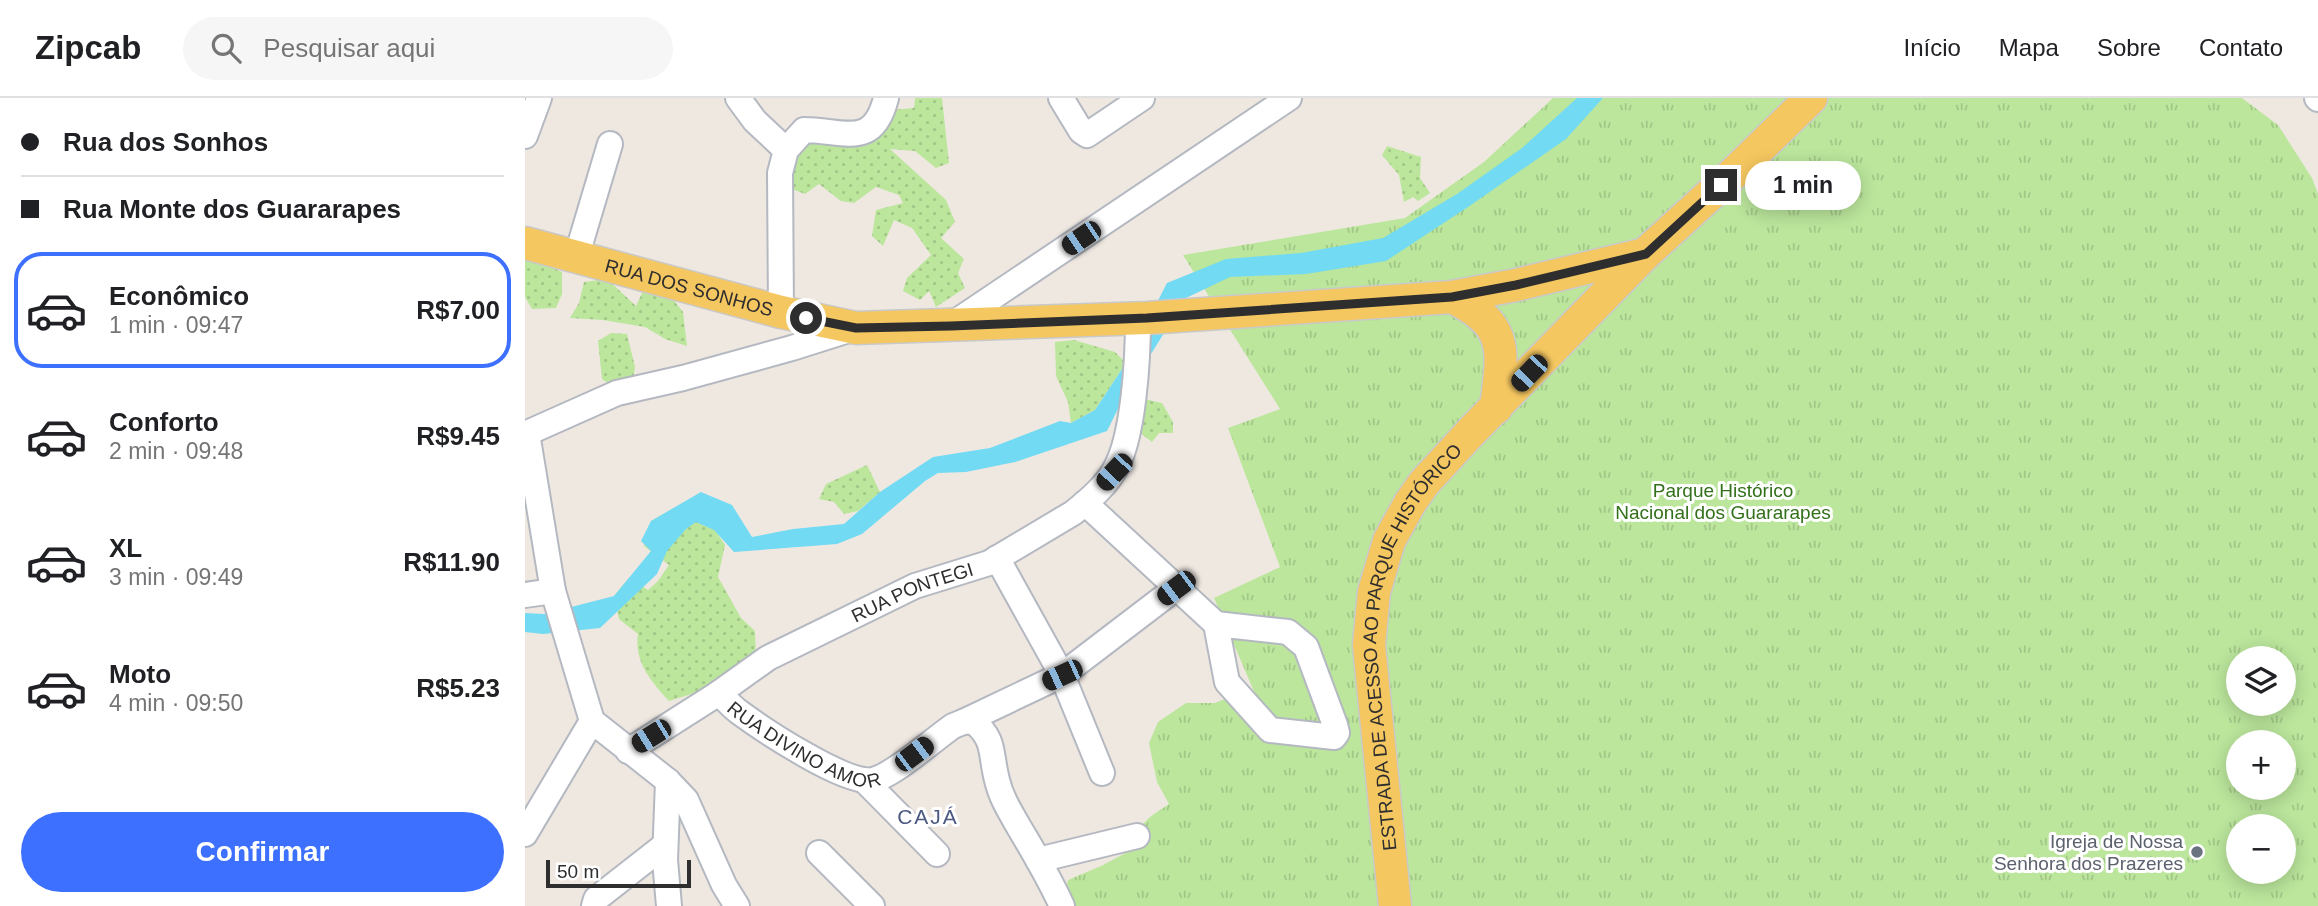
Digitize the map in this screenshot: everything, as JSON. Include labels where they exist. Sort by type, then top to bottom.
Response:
[{"type":"main road","name":"ESTRADA DE ACESSO AO PARQUE HISTÓRICO","points":[[1395,906],[1369,645],[1374,592],[1389,541],[1423,483],[1646,254],[1811,98]]},
{"type":"main road","name":"RUA DOS SONHOS","points":[[525,243],[781,312],[856,328],[1141,323],[1197,314],[1452,297],[1516,285],[1646,254]]},
{"type":"main road","points":[[1452,297],[1483,315],[1496,335],[1501,360],[1496,408]]},
{"type":"street","points":[[525,136],[540,98]]},
{"type":"street","points":[[739,98],[755,121],[786,150]]},
{"type":"street","points":[[781,312],[779,173],[786,150],[804,130],[852,135],[869,130],[883,113],[886,98]]},
{"type":"street","points":[[1061,98],[1081,131],[1087,135],[1142,98]]},
{"type":"street","points":[[951,326],[1289,98]]},
{"type":"street","points":[[576,258],[610,144]]},
{"type":"street","name":"RUA PONTEGI","points":[[628,751],[768,658],[886,599],[938,577],[965,571],[997,558],[1073,513],[1085,503],[1114,472],[1125,446],[1141,323]]},
{"type":"street","points":[[737,906],[724,885],[686,800],[668,781],[592,721],[555,598],[526,433],[617,393],[695,375],[856,328]]},
{"type":"street","points":[[1085,503],[1216,624],[1288,632],[1306,647],[1335,725],[1337,733],[1334,737],[1270,730],[1227,682],[1216,624]]},
{"type":"street","points":[[997,558],[1062,675],[1102,773]]},
{"type":"street","name":"RUA DIVINO AMOR","points":[[719,693],[736,710],[823,764],[865,781],[875,780],[963,722],[1062,675],[1176,588]]},
{"type":"street","points":[[525,595],[555,598]]},
{"type":"street","points":[[527,824],[592,721]]},
{"type":"street","points":[[963,722],[973,721],[989,740],[996,778],[1003,797],[1062,906]]},
{"type":"street","points":[[668,781],[665,845],[669,906]]},
{"type":"street","points":[[865,781],[937,854]]},
{"type":"street","points":[[1038,860],[1137,836]]},
{"type":"street","points":[[594,906],[596,899],[665,845]]},
{"type":"street","points":[[819,853],[872,906]]},
{"type":"green space","points":[[915,98],[942,98],[949,163],[936,168],[915,151],[890,149],[946,200],[955,222],[941,238],[964,259],[958,273],[965,288],[936,307],[929,291],[920,300],[903,291],[907,278],[931,255],[912,228],[894,220],[883,246],[872,236],[876,210],[903,203],[899,195],[876,187],[854,203],[841,201],[819,184],[805,194],[792,189],[790,143],[810,137],[830,145],[854,145],[891,110],[914,108]]},
{"type":"green space","name":"Parque Histórico Nacional dos Guararapes","points":[[1553,98],[2242,98],[2278,125],[2312,178],[2318,194],[2318,906],[1062,906],[1068,880],[1137,847],[1142,826],[1169,804],[1157,782],[1149,743],[1158,722],[1186,703],[1215,703],[1245,691],[1256,696],[1214,598],[1280,567],[1228,428],[1280,409],[1183,255],[1405,218],[1484,162]]},
{"type":"green space","points":[[1387,146],[1421,157],[1420,178],[1430,193],[1418,201],[1413,197],[1404,202],[1399,175],[1382,155]]},
{"type":"green space","points":[[525,256],[562,272],[562,294],[556,308],[532,309],[525,297]]},
{"type":"green space","points":[[607,279],[636,306],[643,291],[672,298],[683,312],[687,346],[665,339],[645,327],[570,318],[579,303],[584,282]]},
{"type":"green space","points":[[611,333],[627,334],[635,367],[633,379],[615,388],[602,379],[598,341]]},
{"type":"green space","points":[[1074,340],[1115,352],[1126,363],[1095,410],[1071,423],[1068,402],[1056,376],[1055,342]]},
{"type":"green space","points":[[1139,398],[1162,403],[1173,422],[1173,433],[1159,433],[1152,442],[1135,429]]},
{"type":"green space","points":[[867,465],[880,492],[858,511],[844,514],[834,502],[819,499],[826,484]]},
{"type":"green space","points":[[685,502],[715,530],[725,545],[718,577],[741,618],[755,631],[756,656],[717,686],[669,701],[645,670],[637,644],[638,634],[619,619],[614,596],[629,578],[648,590],[658,581],[669,565],[644,546],[651,521]]},
{"type":"water","points":[[1577,98],[1603,98],[1566,139],[1386,261],[1306,274],[1230,277],[1186,298],[1124,397],[1107,431],[1015,462],[966,472],[938,473],[862,534],[837,544],[734,552],[714,530],[696,522],[686,529],[667,551],[657,574],[600,628],[543,634],[525,632],[525,613],[544,614],[614,596],[651,551],[641,541],[651,521],[701,492],[732,505],[752,537],[793,529],[844,524],[880,492],[933,457],[990,448],[1060,421],[1071,423],[1095,410],[1126,363],[1167,283],[1226,259],[1301,253],[1383,238],[1457,194],[1522,148]]},
{"type":"place","name":"Igreja de Nossa Senhora dos Prazeres","points":[[2197,852]]},
{"type":"district","name":"CAJÁ","points":[[928,816]]},
{"type":"route","points":[[806,318],[856,328],[951,326],[1147,318],[1467,295],[1646,254],[1721,185]]}]
